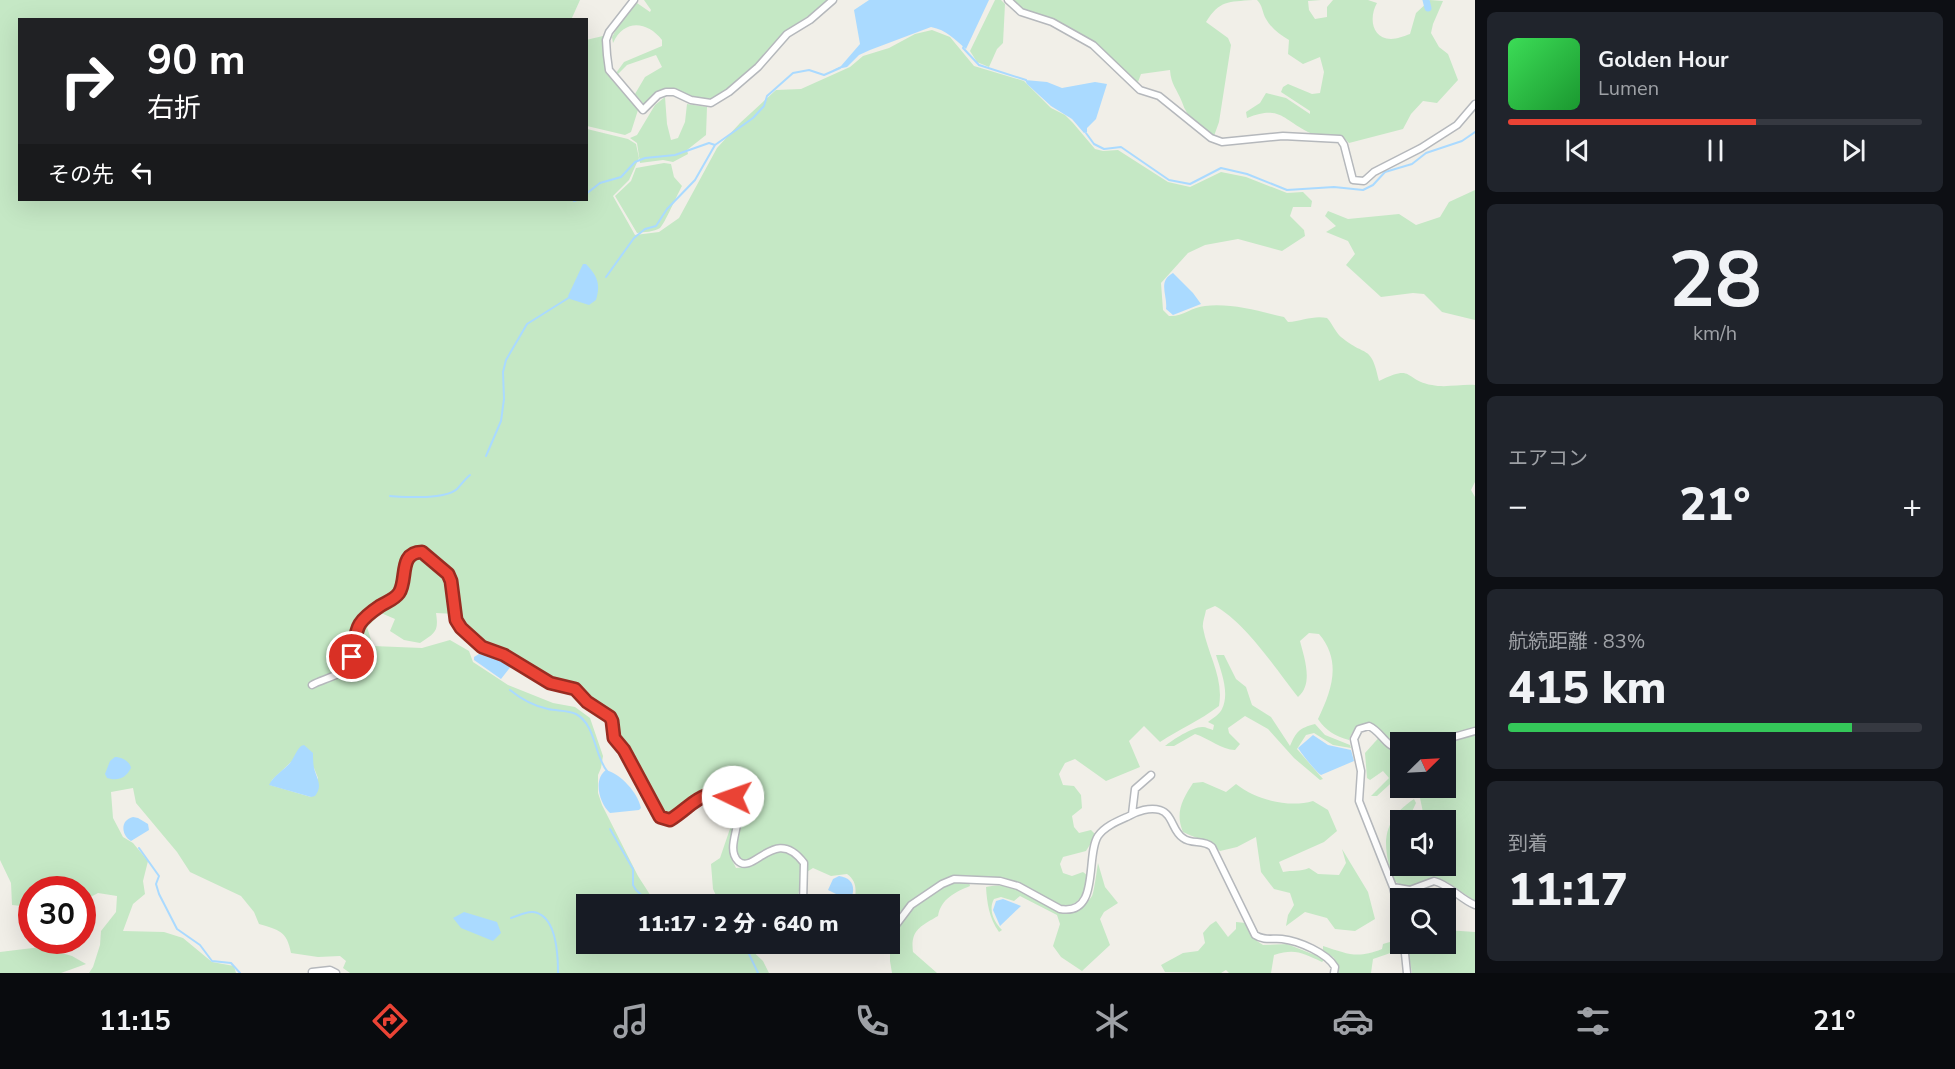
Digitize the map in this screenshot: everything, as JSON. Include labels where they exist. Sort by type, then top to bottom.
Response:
[{"type":"street","points":[[634,0],[609,32],[606,40],[607,55],[609,70],[643,110],[658,95],[666,92],[674,92],[691,100],[711,102],[729,92],[758,67],[787,34],[810,20],[833,0]]},
{"type":"street","points":[[1008,0],[1021,12],[1052,22],[1093,45],[1140,90],[1159,96],[1211,138],[1222,142],[1283,136],[1340,139],[1344,145],[1353,180],[1364,181],[1374,172],[1421,148],[1457,125],[1475,104]]},
{"type":"street","points":[[312,686],[348,667],[352,657],[356,628],[362,620],[396,597],[403,586],[404,568],[410,556],[415,552],[422,552],[448,574],[456,620],[461,628],[482,647],[504,655],[550,683],[575,689],[587,702],[610,717],[614,738],[624,750],[660,817],[670,820],[707,795],[720,793],[733,797],[740,810],[734,849],[736,858],[744,864],[749,864],[770,849],[783,848],[804,862],[803,894]]},
{"type":"street","points":[[1390,745],[1374,728],[1369,726],[1359,729],[1354,739],[1361,771],[1359,801],[1393,887],[1410,890],[1434,881],[1446,885],[1462,899],[1475,905]]},
{"type":"street","points":[[1456,736],[1475,731]]},
{"type":"street","points":[[1132,814],[1136,789],[1151,775]]},
{"type":"street","points":[[900,920],[911,905],[942,884],[954,879],[1000,881],[1018,886],[1060,909],[1067,910],[1075,907],[1082,901],[1090,885],[1095,846],[1099,836],[1106,828],[1132,814],[1148,809],[1159,810],[1167,814],[1184,839],[1208,844],[1215,852],[1255,935],[1261,939],[1284,939],[1325,954],[1335,968],[1334,973]]},
{"type":"street","points":[[1405,954],[1407,973]]},
{"type":"street","points":[[312,972],[330,970],[336,973]]},
{"type":"green space","points":[[0,0],[580,0],[572,18],[18,18],[18,201],[588,201],[588,129],[628,139],[636,144],[639,158],[629,180],[613,196],[635,235],[659,232],[679,218],[717,148],[776,90],[801,89],[850,67],[863,56],[889,48],[915,34],[932,30],[950,37],[974,66],[1024,81],[1051,108],[1065,115],[1095,149],[1118,150],[1168,182],[1190,187],[1221,172],[1246,177],[1287,193],[1303,192],[1312,201],[1311,207],[1293,207],[1290,216],[1304,230],[1305,236],[1282,251],[1238,239],[1205,245],[1188,253],[1161,283],[1163,310],[1169,316],[1215,305],[1264,312],[1284,317],[1288,322],[1327,318],[1341,337],[1370,356],[1379,381],[1398,373],[1404,373],[1432,385],[1475,385],[1475,482],[1471,490],[1475,497],[1475,901],[1447,882],[1431,878],[1413,886],[1399,884],[1394,881],[1392,876],[1456,876],[1456,810],[1423,810],[1420,798],[1456,798],[1456,732],[1390,732],[1390,784],[1377,796],[1371,796],[1389,778],[1383,771],[1370,780],[1367,778],[1365,753],[1383,733],[1368,722],[1356,729],[1349,740],[1331,732],[1318,719],[1331,686],[1332,676],[1331,655],[1319,634],[1309,633],[1300,641],[1307,678],[1303,692],[1298,697],[1249,634],[1215,606],[1206,610],[1203,626],[1219,686],[1219,706],[1160,742],[1144,726],[1129,741],[1140,767],[1106,781],[1075,759],[1065,763],[1059,774],[1063,785],[1074,786],[1081,795],[1082,808],[1072,816],[1074,827],[1079,833],[1091,830],[1096,835],[1086,851],[1063,857],[1060,864],[1063,873],[1072,876],[1083,872],[1087,875],[1082,896],[1069,906],[1063,906],[1017,883],[1003,879],[950,877],[909,903],[900,912],[900,894],[855,894],[853,880],[847,874],[831,876],[813,868],[802,875],[798,894],[715,894],[711,864],[720,858],[734,817],[735,819],[737,799],[721,792],[707,793],[670,819],[664,817],[657,811],[616,738],[614,721],[571,685],[551,681],[483,646],[465,629],[456,614],[436,613],[435,631],[420,643],[404,640],[390,631],[395,619],[381,613],[367,627],[373,646],[422,648],[450,640],[469,651],[473,662],[508,685],[553,703],[575,707],[590,718],[603,756],[598,775],[598,793],[602,805],[650,894],[576,894],[576,954],[756,954],[763,961],[769,973],[350,973],[343,968],[346,961],[340,956],[318,957],[291,953],[284,936],[277,930],[259,924],[254,912],[241,896],[190,872],[177,852],[136,803],[133,788],[111,792],[113,818],[123,837],[133,843],[148,861],[143,881],[145,894],[133,904],[123,931],[164,932],[183,938],[212,962],[234,966],[236,973],[89,973],[100,945],[101,931],[116,912],[117,896],[96,894],[96,876],[18,876],[18,906],[12,905],[11,883],[0,860]],"holes":[[[291,762],[314,768],[318,778],[311,797],[270,785],[272,780]],[[734,831],[736,852],[747,867],[736,868],[732,860]]]},
{"type":"green space","points":[[644,0],[829,0],[784,33],[742,78],[723,93],[703,100],[674,91],[666,91],[644,104],[635,94],[645,77],[662,67],[656,55],[627,65],[618,74],[616,73],[624,62],[662,46],[662,40],[650,29],[636,25],[623,30],[613,43],[612,37],[637,3],[650,12]]},
{"type":"green space","points":[[995,0],[1001,0],[1005,4],[1003,43],[997,49],[989,67],[977,62],[970,51]]},
{"type":"green space","points":[[1011,0],[1253,0],[1225,3],[1206,22],[1228,38],[1231,45],[1219,122],[1214,136],[1199,126],[1187,113],[1173,83],[1170,70],[1141,74],[1138,82],[1093,42],[1053,19],[1020,9]]},
{"type":"green space","points":[[1257,0],[1321,0],[1308,1],[1309,10],[1315,19],[1327,17],[1327,7],[1333,0],[1368,0],[1377,3],[1373,14],[1376,31],[1384,38],[1391,39],[1410,34],[1416,13],[1430,0],[1443,1],[1431,33],[1439,47],[1448,54],[1458,80],[1437,103],[1423,101],[1411,114],[1403,129],[1349,143],[1341,135],[1320,135],[1308,132],[1274,113],[1258,114],[1247,118],[1246,112],[1260,103],[1266,93],[1286,98],[1310,114],[1310,111],[1281,92],[1288,84],[1312,94],[1320,93],[1324,72],[1320,57],[1303,64],[1288,54],[1289,40],[1270,25]]},
{"type":"green space","points":[[603,36],[606,73],[638,110],[631,132],[625,135],[588,126],[588,40]]},
{"type":"green space","points":[[665,97],[671,140],[678,138],[685,122],[687,104],[707,107],[706,135],[687,150],[688,154],[673,162],[663,160],[640,163],[637,143],[630,138],[637,135],[655,105]]},
{"type":"green space","points":[[671,164],[674,177],[682,186],[660,228],[637,233],[615,196],[631,181],[636,168]]},
{"type":"green space","points":[[1475,190],[1475,320],[1442,312],[1424,294],[1381,297],[1346,265],[1355,254],[1348,241],[1326,232],[1336,226],[1325,216],[1328,211],[1348,219],[1399,214],[1416,225],[1440,217],[1449,202]]},
{"type":"green space","points":[[1216,655],[1224,655],[1236,679],[1246,687],[1252,705],[1271,717],[1290,746],[1299,731],[1315,724],[1325,735],[1350,745],[1351,748],[1333,745],[1314,733],[1306,735],[1297,749],[1323,779],[1320,780],[1294,758],[1268,729],[1245,716],[1228,728],[1229,733],[1240,744],[1235,750],[1225,748],[1195,734],[1174,746],[1165,746],[1199,727],[1213,730],[1214,725],[1208,722],[1221,711],[1225,696],[1224,682]]},
{"type":"green space","points":[[1203,782],[1226,792],[1236,784],[1253,794],[1283,803],[1313,801],[1328,810],[1337,831],[1324,842],[1279,862],[1283,872],[1309,868],[1318,874],[1339,875],[1346,863],[1342,849],[1368,892],[1375,919],[1355,931],[1335,929],[1327,918],[1305,912],[1286,926],[1288,915],[1294,905],[1290,893],[1274,889],[1261,872],[1256,837],[1237,847],[1220,851],[1207,842],[1183,832],[1180,813],[1183,801],[1193,783]]},
{"type":"green space","points":[[1414,799],[1416,803],[1413,810],[1401,810]]},
{"type":"green space","points":[[1390,826],[1390,868],[1387,857],[1387,836]]},
{"type":"green space","points":[[1098,863],[1105,887],[1118,903],[1104,912],[1100,919],[1110,945],[1082,971],[1061,957],[1053,946],[1060,924],[1057,915],[1020,896],[1014,901],[1001,897],[994,899],[992,912],[994,920],[1002,930],[999,932],[989,910],[986,887],[1011,886],[1057,909],[1066,912],[1075,911],[1092,896]]},
{"type":"green space","points":[[954,881],[969,882],[970,886],[949,897],[942,905],[938,916],[922,926],[913,939],[913,952],[937,973],[892,973],[890,954],[900,954],[900,926],[913,908]]},
{"type":"green space","points":[[1216,921],[1228,937],[1236,929],[1236,922],[1246,923],[1257,941],[1263,945],[1287,944],[1325,959],[1322,962],[1304,954],[1288,952],[1274,955],[1271,973],[1229,973],[1226,970],[1221,973],[1165,972],[1161,965],[1183,953],[1198,951],[1205,943],[1203,933]]},
{"type":"green space","points":[[1456,931],[1475,932],[1475,973],[1412,973],[1409,954],[1456,954]]},
{"type":"green space","points":[[1390,942],[1390,953],[1373,959],[1371,973],[1338,973],[1334,958],[1323,950],[1323,946],[1359,955],[1382,949],[1383,944]]},
{"type":"green space","points":[[18,950],[18,954],[65,954],[86,964],[61,973],[0,973],[0,952]]},
{"type":"water","points":[[869,0],[989,0],[966,49],[954,38],[931,27],[870,50],[859,55],[847,67],[833,70],[841,66],[860,44],[854,10]]},
{"type":"water","points":[[1025,80],[1047,82],[1062,88],[1095,82],[1107,84],[1096,119],[1084,133],[1072,119],[1051,106]]},
{"type":"water","points":[[583,264],[586,264],[593,272],[598,284],[596,300],[589,305],[570,299],[568,296]]},
{"type":"water","points":[[1173,273],[1201,304],[1173,315],[1166,309],[1164,284],[1168,276]]},
{"type":"water","points":[[479,654],[495,657],[512,665],[501,679],[474,660],[474,657]]},
{"type":"water","points":[[1313,735],[1328,745],[1351,750],[1354,761],[1321,775],[1298,748]]},
{"type":"water","points":[[304,745],[313,753],[319,786],[315,796],[311,797],[269,785],[290,763],[299,748]]},
{"type":"water","points":[[115,757],[125,760],[131,768],[121,778],[107,778],[105,774],[110,761]]},
{"type":"water","points":[[606,770],[628,785],[639,802],[641,808],[639,810],[610,813],[606,809],[600,797],[599,785],[602,774]]},
{"type":"water","points":[[133,817],[148,824],[149,830],[131,841],[125,835],[123,828],[126,821]]},
{"type":"water","points":[[839,876],[848,879],[853,888],[852,894],[836,894],[828,890],[833,879]]},
{"type":"water","points":[[1003,899],[1021,906],[1000,926],[993,910],[996,901]]},
{"type":"water","points":[[464,912],[497,922],[501,933],[493,941],[461,928],[453,918]]},
{"type":"waterway","points":[[1426,0],[1428,8]]},
{"type":"waterway","points":[[964,46],[963,48],[979,65],[1026,80]]},
{"type":"waterway","points":[[588,192],[600,183],[621,177],[635,162],[645,158],[675,155],[709,143],[715,145],[753,118],[764,106],[767,96],[793,73],[809,70],[824,75],[840,68]]},
{"type":"waterway","points":[[1086,133],[1094,144],[1104,149],[1121,147],[1169,180],[1190,184],[1221,168],[1247,174],[1287,190],[1334,187],[1363,190],[1373,185],[1385,172],[1412,164],[1426,153],[1462,141],[1475,132]]},
{"type":"waterway","points":[[606,277],[634,238],[645,229],[656,226],[667,209],[695,180],[715,145]]},
{"type":"waterway","points":[[486,456],[501,421],[504,399],[503,372],[506,360],[527,324],[570,297]]},
{"type":"waterway","points":[[390,496],[443,495],[457,489],[470,475]]},
{"type":"waterway","points":[[510,690],[538,706],[573,713],[583,719],[607,771]]},
{"type":"waterway","points":[[610,829],[633,869],[633,885],[640,894]]},
{"type":"waterway","points":[[139,848],[159,876],[156,884],[159,894],[177,929],[200,945],[212,961],[231,963],[240,973]]},
{"type":"waterway","points":[[511,918],[533,912],[547,920],[554,937],[558,973]]},
{"type":"waterway","points":[[749,954],[758,973]]},
{"type":"route","points":[[352,657],[356,628],[362,620],[396,597],[403,586],[404,568],[410,556],[415,552],[422,552],[448,574],[456,620],[461,628],[482,647],[504,655],[550,683],[572,687],[587,702],[610,717],[614,738],[624,750],[660,817],[670,820],[701,797],[714,793],[733,797]]}]
